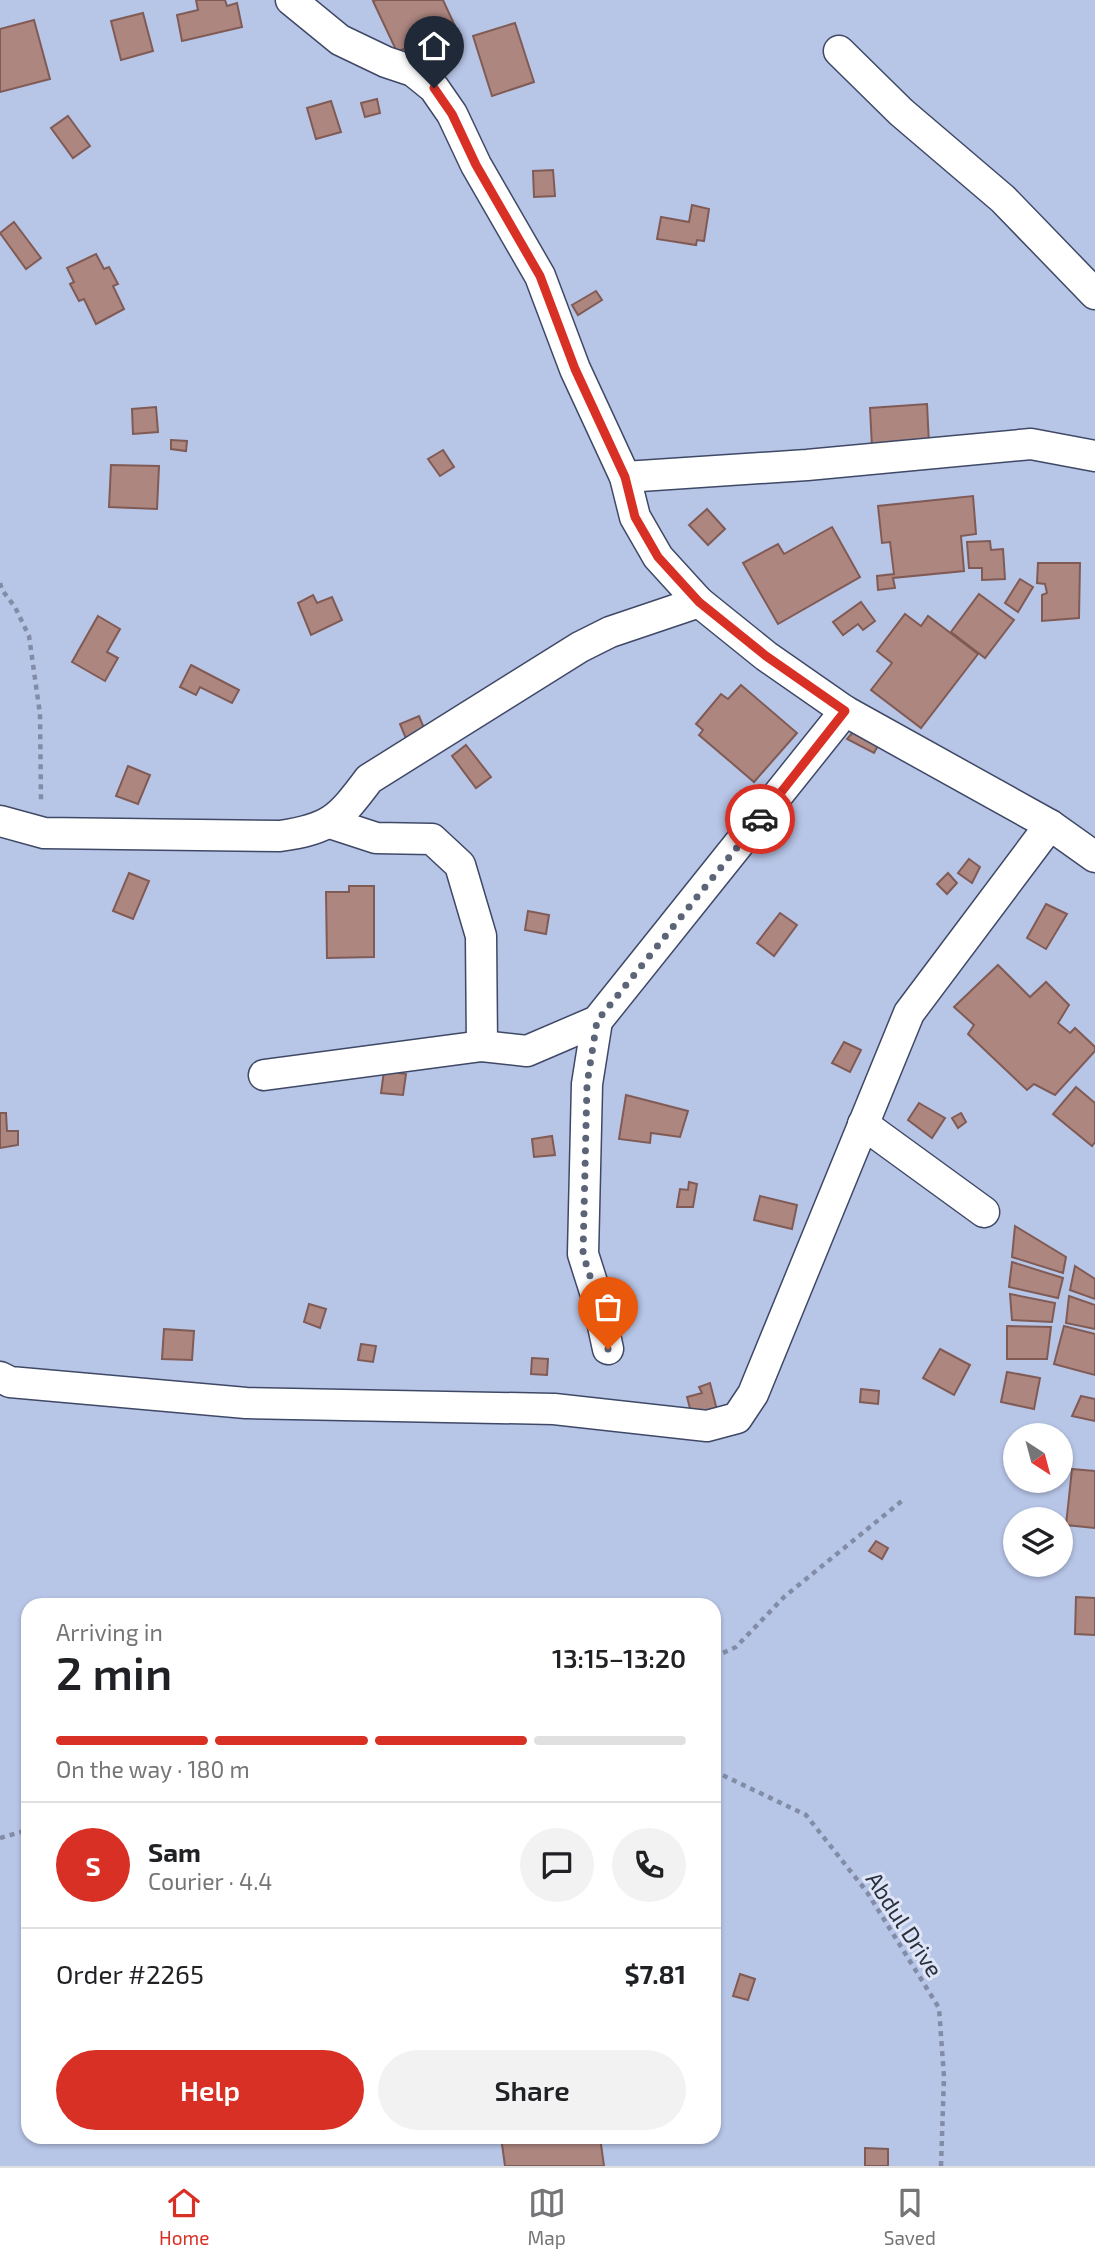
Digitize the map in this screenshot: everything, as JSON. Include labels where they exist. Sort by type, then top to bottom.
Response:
[{"type":"street","points":[[291,0],[341,40],[413,71],[434,88],[452,114],[476,165],[540,276],[575,369],[625,477],[635,517],[658,557],[699,602],[766,656],[845,711],[1049,825],[1095,857]]},
{"type":"street","points":[[839,51],[901,112],[1003,199],[1095,294]]},
{"type":"street","points":[[625,477],[807,465],[1031,444],[1095,456]]},
{"type":"street","points":[[0,821],[44,833],[279,836],[307,832],[330,823],[349,806],[369,779],[580,647],[610,632],[699,602]]},
{"type":"street","points":[[264,1075],[482,1046],[527,1051],[597,1021],[845,711]]},
{"type":"street","points":[[330,823],[376,838],[432,839],[460,865],[481,936],[482,1046]]},
{"type":"street","points":[[0,1377],[10,1381],[246,1403],[555,1409],[707,1426],[737,1418],[753,1394],[909,1013],[1049,825]]},
{"type":"street","points":[[597,1021],[587,1084],[583,1254],[597,1298],[608,1349]]},
{"type":"street","points":[[863,1124],[984,1212]]},
{"type":"path","points":[[0,583],[29,636],[40,714],[39,777],[44,833]]},
{"type":"path","points":[[721,1654],[736,1647],[785,1597],[903,1500]]},
{"type":"path","name":"Abdul Drive","points":[[721,1774],[806,1815],[867,1892],[939,2008],[944,2077],[941,2166]]},
{"type":"path","points":[[0,1838],[21,1832]]},
{"type":"building","points":[[196,0],[225,0],[227,6],[237,3],[242,27],[182,41],[177,15],[198,10]]},
{"type":"building","points":[[443,0],[455,26],[397,52],[373,1]]},
{"type":"building","points":[[143,13],[153,51],[121,60],[111,21]]},
{"type":"building","points":[[34,20],[50,79],[0,92],[0,29]]},
{"type":"building","points":[[515,23],[534,82],[492,96],[473,36]]},
{"type":"building","points":[[377,99],[380,113],[365,117],[361,103]]},
{"type":"building","points":[[331,101],[341,132],[316,139],[307,108]]},
{"type":"building","points":[[68,116],[90,146],[73,158],[51,128]]},
{"type":"building","points":[[553,170],[555,196],[534,197],[533,171]]},
{"type":"building","points":[[692,205],[709,209],[704,241],[697,240],[696,245],[657,239],[661,217],[689,222]]},
{"type":"building","points":[[14,222],[41,258],[26,269],[0,233]]},
{"type":"building","points":[[96,254],[104,269],[109,267],[118,284],[113,286],[124,309],[96,324],[84,299],[79,301],[70,284],[74,282],[67,268]]},
{"type":"building","points":[[596,291],[602,300],[578,315],[572,305]]},
{"type":"building","points":[[927,404],[929,444],[872,447],[870,408]]},
{"type":"building","points":[[156,407],[158,432],[133,434],[132,409]]},
{"type":"building","points":[[171,440],[187,441],[186,451],[171,449]]},
{"type":"building","points":[[443,450],[454,467],[440,476],[428,459]]},
{"type":"building","points":[[111,465],[159,466],[157,509],[109,507]]},
{"type":"building","points":[[973,496],[976,534],[961,536],[964,571],[893,578],[895,588],[878,590],[877,576],[894,574],[890,542],[882,543],[878,506]]},
{"type":"building","points":[[707,509],[725,529],[708,545],[689,525]]},
{"type":"building","points":[[832,527],[860,577],[778,624],[743,563],[778,544],[784,554]]},
{"type":"building","points":[[990,541],[991,550],[1003,549],[1005,579],[982,580],[982,568],[969,568],[967,542]]},
{"type":"building","points":[[1038,563],[1080,563],[1079,618],[1042,621],[1042,595],[1047,593],[1045,584],[1037,583]]},
{"type":"building","points":[[1020,579],[1033,587],[1018,612],[1005,603]]},
{"type":"building","points":[[979,594],[1014,620],[985,658],[951,632]]},
{"type":"building","points":[[313,595],[317,603],[332,597],[342,620],[311,635],[298,603]]},
{"type":"building","points":[[861,602],[875,621],[863,630],[858,624],[843,635],[833,622]]},
{"type":"building","points":[[905,614],[921,626],[928,616],[978,654],[921,728],[871,690],[892,663],[877,651]]},
{"type":"building","points":[[98,616],[120,629],[107,652],[118,658],[105,681],[72,662]]},
{"type":"building","points":[[191,665],[239,690],[232,703],[200,687],[196,695],[180,687]]},
{"type":"building","points":[[741,685],[797,733],[754,782],[699,735],[703,730],[696,724],[721,694],[728,699]]},
{"type":"building","points":[[419,716],[426,733],[407,741],[400,724]]},
{"type":"building","points":[[860,724],[880,742],[874,753],[847,739]]},
{"type":"building","points":[[466,745],[491,777],[476,788],[452,756]]},
{"type":"building","points":[[128,766],[150,775],[138,804],[116,796]]},
{"type":"building","points":[[969,859],[980,867],[972,883],[958,873]]},
{"type":"building","points":[[129,873],[149,881],[133,919],[113,911]]},
{"type":"building","points":[[948,873],[957,883],[947,894],[937,884]]},
{"type":"building","points":[[349,886],[374,886],[374,957],[327,958],[326,892],[349,892]]},
{"type":"building","points":[[1046,904],[1067,914],[1046,949],[1027,938]]},
{"type":"building","points":[[528,911],[549,915],[546,934],[525,930]]},
{"type":"building","points":[[780,913],[797,925],[774,956],[757,943]]},
{"type":"building","points":[[998,965],[1030,997],[1046,982],[1069,1005],[1058,1023],[1070,1033],[1075,1028],[1095,1047],[1095,1051],[1055,1095],[1034,1084],[1027,1090],[968,1034],[974,1025],[954,1007]]},
{"type":"building","points":[[844,1042],[861,1050],[850,1072],[832,1063]]},
{"type":"building","points":[[384,1071],[406,1074],[403,1095],[381,1093]]},
{"type":"building","points":[[1076,1087],[1095,1103],[1095,1142],[1092,1146],[1053,1114]]},
{"type":"building","points":[[626,1095],[688,1111],[680,1137],[651,1133],[650,1143],[619,1139]]},
{"type":"building","points":[[919,1103],[945,1118],[932,1138],[908,1120]]},
{"type":"building","points":[[0,1113],[6,1113],[7,1131],[18,1131],[18,1145],[0,1148]]},
{"type":"building","points":[[961,1113],[966,1122],[958,1128],[952,1118]]},
{"type":"building","points":[[552,1136],[555,1155],[534,1157],[532,1139]]},
{"type":"building","points":[[689,1182],[697,1184],[693,1207],[677,1207],[680,1189],[688,1190]]},
{"type":"building","points":[[760,1196],[797,1205],[792,1229],[754,1220]]},
{"type":"building","points":[[1015,1226],[1066,1257],[1063,1273],[1012,1257]]},
{"type":"building","points":[[1012,1262],[1063,1278],[1058,1298],[1009,1287]]},
{"type":"building","points":[[1075,1266],[1095,1279],[1095,1299],[1070,1290]]},
{"type":"building","points":[[1010,1294],[1055,1303],[1052,1322],[1012,1320]]},
{"type":"building","points":[[1069,1296],[1095,1305],[1095,1329],[1066,1323]]},
{"type":"building","points":[[309,1304],[326,1309],[320,1328],[304,1322]]},
{"type":"building","points":[[1007,1326],[1051,1327],[1047,1359],[1007,1359]]},
{"type":"building","points":[[1064,1326],[1095,1334],[1095,1375],[1054,1364]]},
{"type":"building","points":[[164,1329],[194,1331],[192,1360],[162,1359]]},
{"type":"building","points":[[361,1344],[376,1346],[373,1362],[358,1360]]},
{"type":"building","points":[[940,1349],[970,1365],[954,1395],[923,1378]]},
{"type":"building","points":[[532,1358],[548,1359],[547,1375],[531,1374]]},
{"type":"building","points":[[1007,1372],[1040,1378],[1034,1409],[1001,1402]]},
{"type":"building","points":[[710,1383],[717,1410],[692,1416],[687,1397],[702,1393],[699,1387]]},
{"type":"building","points":[[861,1389],[879,1391],[878,1404],[860,1402]]},
{"type":"building","points":[[1081,1396],[1095,1399],[1095,1421],[1072,1416]]},
{"type":"building","points":[[1073,1469],[1095,1471],[1095,1528],[1073,1526],[1073,1507],[1068,1507],[1069,1493],[1073,1493]]},
{"type":"building","points":[[876,1541],[888,1548],[882,1559],[869,1551]]},
{"type":"building","points":[[1076,1597],[1095,1598],[1095,1635],[1075,1634]]},
{"type":"building","points":[[740,1974],[755,1979],[748,2000],[733,1996]]},
{"type":"building","points":[[502,2144],[601,2144],[604,2166],[505,2166]]},
{"type":"building","points":[[865,2148],[888,2149],[888,2166],[865,2166]]},
{"type":"way so far","points":[[608,1349],[597,1298],[583,1254],[587,1084],[597,1021],[760,819]]},
{"type":"route","points":[[434,88],[452,114],[476,165],[540,276],[575,369],[625,477],[635,517],[658,557],[699,602],[766,656],[845,711],[760,819]]}]
